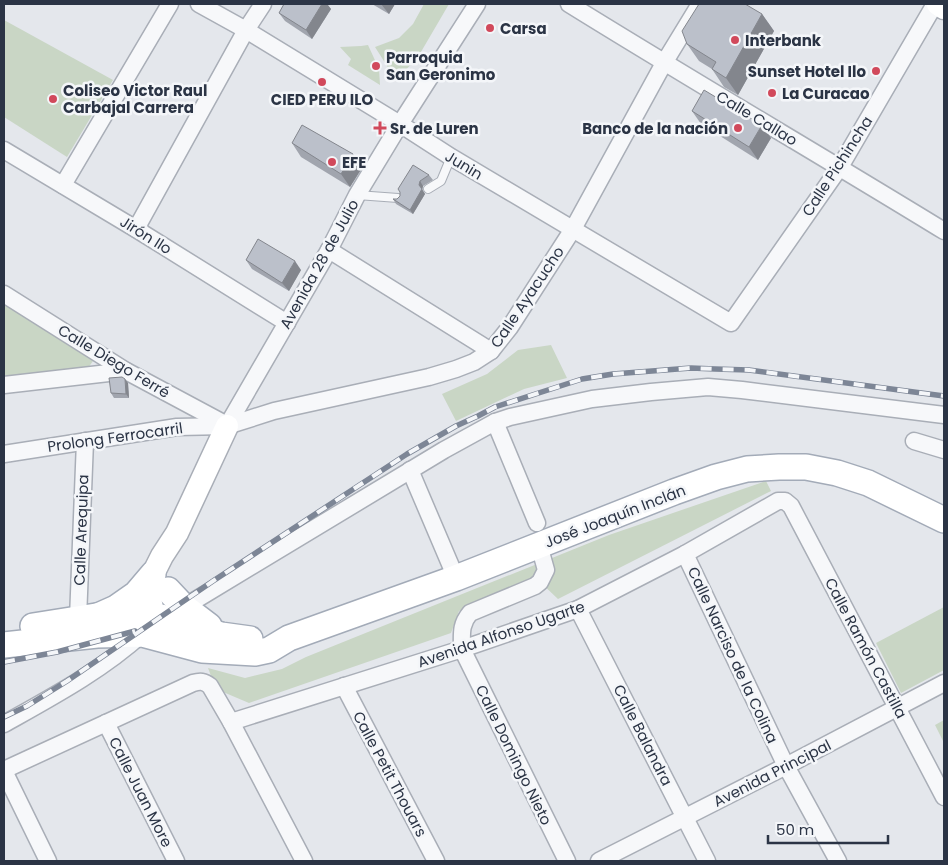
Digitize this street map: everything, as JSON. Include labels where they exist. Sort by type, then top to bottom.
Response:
[{"type":"main road","name":"José Joaquín Inclán","points":[[149,626],[202,650],[255,653],[269,650],[289,638],[456,578],[538,534],[716,477],[747,469],[779,466],[837,473],[868,482],[944,520]]},
{"type":"main road","points":[[4,630],[87,618],[116,608],[136,594],[168,591],[220,635]]},
{"type":"main road","points":[[87,618],[149,626]]},
{"type":"main road","name":"José Joaquín Inclán","points":[[149,626],[161,618],[220,635],[265,641],[289,638]]},
{"type":"main road","points":[[4,645],[97,635],[149,626]]},
{"type":"street","points":[[64,185],[170,4]]},
{"type":"street","name":"Junin","points":[[199,4],[246,30],[451,157],[731,323]]},
{"type":"street","points":[[136,229],[246,30],[263,4]]},
{"type":"street","name":"Avenida 28 de Julio","points":[[149,626],[168,591],[162,556],[177,533],[227,426],[329,250],[357,195],[477,4]]},
{"type":"street","name":"Calle Callao","points":[[569,4],[664,63],[840,167],[944,232]]},
{"type":"street","name":"Calle Ayacucho","points":[[227,426],[274,411],[429,377],[474,362],[491,351],[510,327],[573,229],[664,63],[700,4]]},
{"type":"street","points":[[936,4],[944,8]]},
{"type":"street","name":"Calle Pichincha","points":[[731,323],[840,167],[936,4]]},
{"type":"street","name":"Jirón Ilo","points":[[4,150],[287,322]]},
{"type":"street","points":[[329,250],[491,351]]},
{"type":"street","name":"Calle Diego Ferré","points":[[4,294],[126,370],[227,426]]},
{"type":"street","points":[[4,384],[126,370]]},
{"type":"street","points":[[168,591],[410,470],[495,422],[510,416],[592,399],[708,387],[944,415]]},
{"type":"street","points":[[462,649],[464,621],[470,613],[536,586],[546,570],[538,534],[495,422]]},
{"type":"street","name":"Prolong Ferrocarril","points":[[4,454],[177,426],[227,426]]},
{"type":"street","name":"Calle Arequipa","points":[[85,441],[87,618]]},
{"type":"street","points":[[914,441],[944,450]]},
{"type":"street","points":[[410,470],[456,578]]},
{"type":"street","name":"Avenida Alfonso Ugarte","points":[[231,722],[462,649],[578,609],[686,554],[778,501],[785,501]]},
{"type":"street","name":"Calle Ramón Castilla","points":[[785,501],[791,506],[944,797]]},
{"type":"street","name":"Calle Narciso de la Colina","points":[[686,554],[786,766],[838,861]]},
{"type":"street","name":"Calle Balandra","points":[[578,609],[707,861]]},
{"type":"street","points":[[4,724],[68,688],[112,660],[149,626]]},
{"type":"street","name":"Calle Domingo Nieto","points":[[462,649],[567,861]]},
{"type":"street","points":[[48,861],[4,770],[200,681],[210,686],[231,722],[304,861]]},
{"type":"street","name":"Avenida Principal","points":[[598,861],[685,818],[944,683]]},
{"type":"street","name":"Calle Petit Thouars","points":[[344,686],[436,861]]},
{"type":"street","name":"Calle Juan More","points":[[106,723],[176,861]]},
{"type":"lane","points":[[428,189],[441,181],[451,157]]},
{"type":"lane","points":[[357,195],[398,198]]},
{"type":"green space","points":[[424,4],[449,4],[418,57],[401,75],[389,69],[375,47],[399,38],[413,24]]},
{"type":"green space","name":"Coliseo Victor Raul Carbajal Carrera","points":[[4,20],[113,80],[67,157],[4,117]]},
{"type":"green space","points":[[368,45],[379,69],[380,85],[348,65],[351,59],[340,47]]},
{"type":"green space","points":[[4,303],[93,361],[88,368],[4,378]]},
{"type":"green space","points":[[551,345],[567,378],[524,389],[456,421],[442,394],[487,374],[518,350]]},
{"type":"green space","points":[[766,481],[771,491],[558,599],[538,580],[459,611],[451,633],[249,703],[216,689],[208,668],[245,678],[282,669],[306,657],[609,535]]},
{"type":"green space","points":[[944,607],[944,670],[901,693],[876,643]]},
{"type":"green space","points":[[944,720],[944,743],[935,725]]},
{"type":"building","points":[[284,4],[322,4],[306,30],[279,13]]},
{"type":"building","name":"Interbank","points":[[699,4],[745,4],[762,14],[726,78],[712,69],[716,62],[687,44],[682,31]]},
{"type":"building","points":[[704,90],[762,125],[749,147],[692,111]]},
{"type":"building","points":[[302,125],[353,154],[341,174],[292,143]]},
{"type":"building","points":[[413,165],[429,175],[420,181],[419,185],[422,189],[410,210],[393,199],[397,199],[400,196],[398,189]]},
{"type":"building","points":[[258,239],[295,261],[282,283],[246,260]]},
{"type":"building","points":[[122,377],[125,379],[126,394],[111,393],[109,378]]},
{"type":"railway","points":[[4,717],[27,706],[67,681],[213,581],[407,454],[456,426],[495,407],[582,379],[613,374],[691,368],[749,370],[944,396]]},
{"type":"railway","points":[[4,662],[57,652],[135,631]]},
{"type":"place","name":"Carsa","points":[[490,28]]},
{"type":"place","name":"Interbank","points":[[735,40]]},
{"type":"place","name":"Parroquia San Geronimo","points":[[376,66]]},
{"type":"place","name":"Sunset Hotel Ilo","points":[[876,71]]},
{"type":"place","name":"CIED PERU ILO","points":[[322,82]]},
{"type":"place","name":"La Curacao","points":[[772,93]]},
{"type":"place","name":"Coliseo Victor Raul Carbajal Carrera","points":[[53,99]]},
{"type":"place","name":"Sr. de Luren","points":[[380,128]]},
{"type":"place","name":"Banco de la nación","points":[[738,128]]},
{"type":"place","name":"EFE","points":[[332,162]]}]
